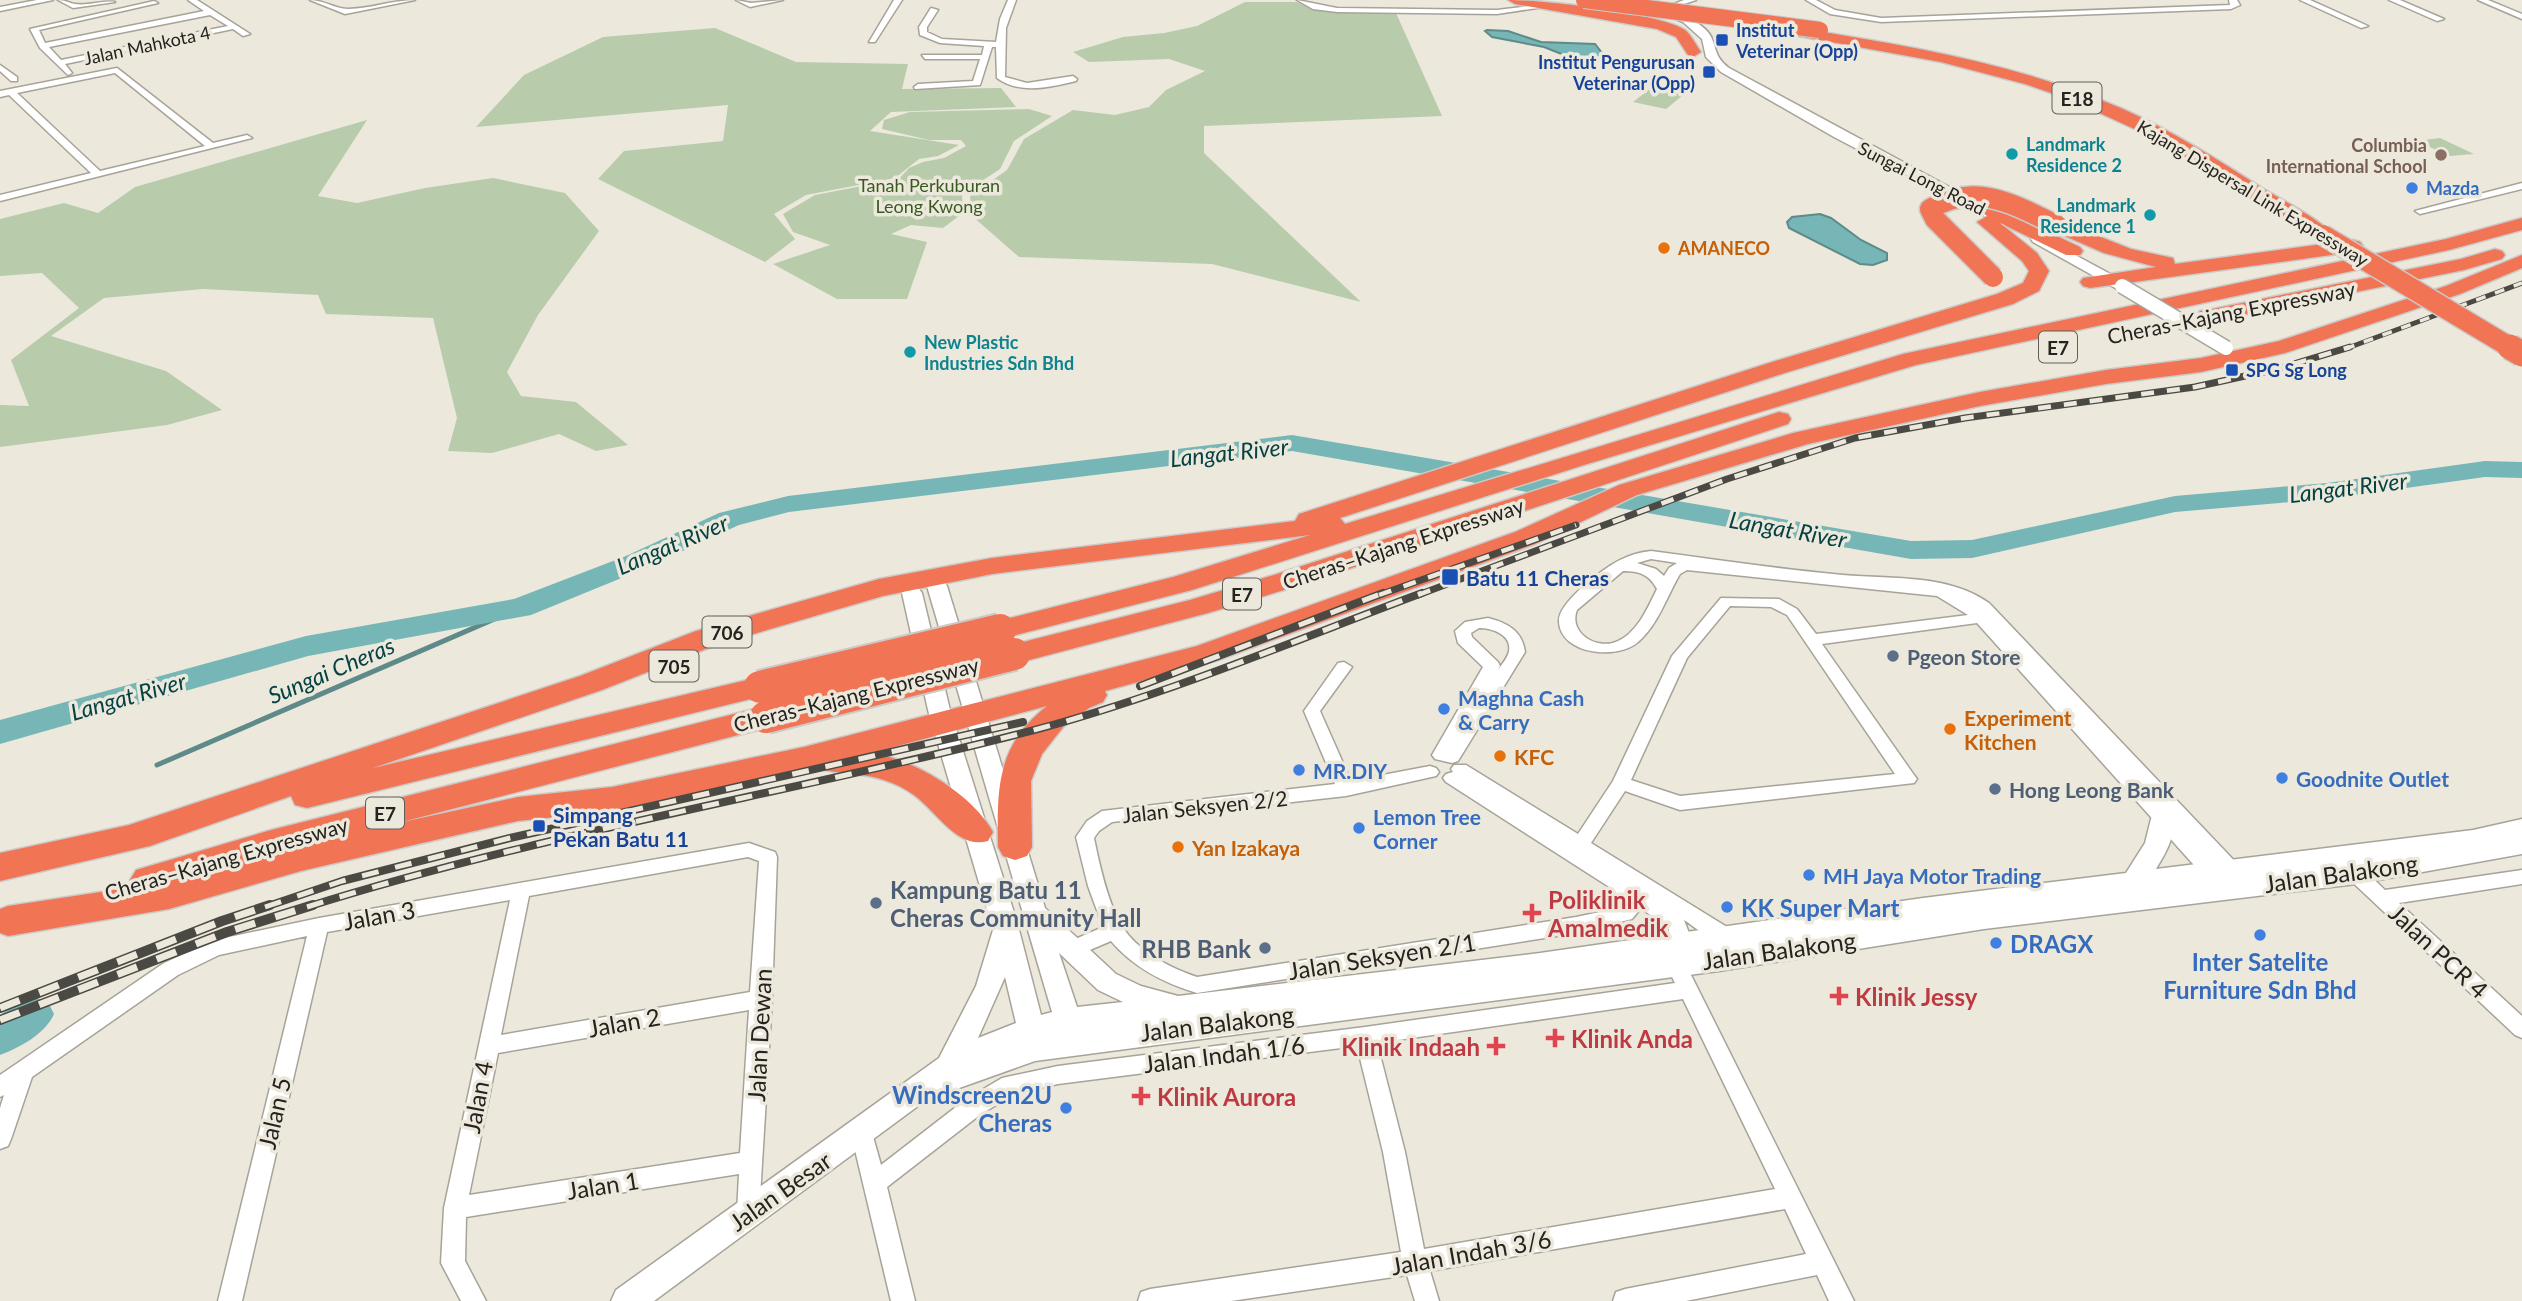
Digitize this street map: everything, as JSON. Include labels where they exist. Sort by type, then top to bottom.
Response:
[{"type":"highway","points":[[1515,0],[1550,3],[1661,25],[1681,34],[1693,52]]},
{"type":"highway","name":"Kajang Dispersal Link Expressway","points":[[1550,3],[1582,2],[1811,32],[1953,59],[2024,79],[2095,105],[2159,134],[2522,340]]},
{"type":"highway","points":[[1904,328],[1926,312],[1985,291],[1993,277],[1935,219],[1930,209],[1941,200],[1971,194],[2009,203],[2106,249],[2137,258],[2165,262],[2299,254]]},
{"type":"highway","points":[[1969,201],[2095,260],[2143,269],[2179,269]]},
{"type":"highway","points":[[2106,284],[2179,269],[2385,241],[2522,215]]},
{"type":"highway","points":[[924,589],[988,576],[1029,564],[1285,528],[1400,503],[1539,446],[1904,328],[2005,299],[2032,287],[2039,271],[2030,257],[1987,222]]},
{"type":"highway","name":"Cheras–Kajang Expressway","points":[[1007,642],[1182,584],[1400,503],[1442,502],[1911,359],[2449,244],[2522,224]]},
{"type":"highway","name":"Kajang Dispersal Link Expressway","points":[[2332,233],[2522,354]]},
{"type":"highway","name":"Cheras–Kajang Expressway","points":[[0,867],[763,702],[1007,642],[1198,607],[1603,479],[1808,409],[1928,373],[2464,264],[2522,248]]},
{"type":"highway","points":[[1015,847],[1015,783],[1028,744],[1049,723],[1079,700],[1167,672],[1207,653],[1633,485],[1802,438],[1980,399],[2106,377],[2201,365],[2285,346],[2453,290],[2522,261]]},
{"type":"highway","points":[[2106,377],[2218,350],[2325,331]]},
{"type":"highway","points":[[1284,581],[1354,569],[1513,532]]},
{"type":"highway","name":"706","points":[[435,736],[591,683],[706,638],[878,588],[951,572],[1029,564]]},
{"type":"highway","name":"705","points":[[435,736],[630,680],[807,622],[924,589]]},
{"type":"highway","points":[[4,922],[169,895],[301,858],[518,809],[612,799],[804,760],[1207,653]]},
{"type":"highway","name":"Cheras–Kajang Expressway","points":[[4,922],[763,702]]},
{"type":"highway","points":[[132,837],[435,736]]},
{"type":"highway","points":[[804,760],[859,762],[895,768],[919,780],[976,832]]},
{"type":"street","points":[[0,9],[49,0]]},
{"type":"street","points":[[62,0],[68,5],[80,6],[131,0]]},
{"type":"street","points":[[192,0],[246,34]]},
{"type":"street","points":[[314,0],[345,12],[411,0]]},
{"type":"street","points":[[740,0],[750,5],[758,5],[779,0]]},
{"type":"street","points":[[872,40],[898,0]]},
{"type":"street","points":[[1013,0],[1004,15],[999,45],[1001,78],[1011,84],[1028,86],[1073,79]]},
{"type":"street","points":[[1301,0],[1316,7],[1337,10],[1497,12],[1550,3]]},
{"type":"street","name":"Sungai Long Road","points":[[1616,0],[1673,22],[1691,40],[1693,52],[1715,72],[1844,148],[2106,284]]},
{"type":"street","points":[[1673,8],[1692,0]]},
{"type":"street","points":[[1810,0],[1833,12],[1881,20],[2234,2]]},
{"type":"street","points":[[2304,0],[2364,26]]},
{"type":"street","points":[[2393,0],[2440,19]]},
{"type":"street","points":[[2482,0],[2522,17]]},
{"type":"street","name":"Sungai Long Road","points":[[1637,1],[1673,8],[1697,27],[1707,38],[1707,52],[1715,64],[1838,134],[1969,201],[2218,350]]},
{"type":"street","points":[[68,73],[43,46],[34,29],[154,4]]},
{"type":"street","points":[[934,10],[923,27],[923,33],[940,41],[999,45]]},
{"type":"street","points":[[43,46],[211,12]]},
{"type":"street","name":"Jalan Mahkota 4","points":[[60,63],[234,27]]},
{"type":"street","points":[[918,88],[977,83],[989,44]]},
{"type":"street","points":[[925,57],[984,57]]},
{"type":"street","points":[[0,66],[14,79]]},
{"type":"street","points":[[0,94],[117,70],[212,147]]},
{"type":"street","points":[[11,92],[98,174]]},
{"type":"street","points":[[0,198],[247,138]]},
{"type":"street","points":[[2420,211],[2522,186]]},
{"type":"street","points":[[2228,878],[1991,623],[1950,596],[1920,590],[1836,583],[1693,565],[1678,567],[1634,637],[1623,646],[1601,648],[1575,639],[1565,627],[1564,616],[1619,566],[1641,555],[1833,579],[1938,587],[1977,599],[1991,623],[2161,817],[2228,878]]},
{"type":"street","points":[[1619,566],[1635,566],[1649,571],[1657,576],[1663,587]]},
{"type":"street","points":[[924,589],[976,714],[1033,912],[1072,1031]]},
{"type":"street","points":[[924,589],[923,630],[942,723],[1005,925],[1033,1039]]},
{"type":"street","points":[[1920,590],[1929,593],[1946,608],[1940,623]]},
{"type":"street","points":[[1580,845],[1621,783],[1680,656],[1726,601],[1774,602],[1792,612],[1816,639],[1908,779],[1680,803],[1621,783]]},
{"type":"street","points":[[1480,621],[1512,635],[1517,652],[1451,765],[1492,666],[1464,639],[1464,631],[1470,624],[1480,621]]},
{"type":"street","points":[[1816,639],[1940,623],[1991,623]]},
{"type":"street","points":[[1816,639],[1836,641],[1991,623]]},
{"type":"street","points":[[1344,667],[1312,711],[1346,790]]},
{"type":"street","name":"Jalan Seksyen 2/2","points":[[1114,931],[1085,837],[1093,826],[1108,816],[1346,790],[1430,772],[1428,761],[1451,765]]},
{"type":"street","points":[[1451,765],[1728,938]]},
{"type":"street","points":[[1451,765],[1678,924],[1678,941],[1673,956],[1842,1301]]},
{"type":"street","points":[[2134,881],[2161,839],[2161,817]]},
{"type":"street","name":"Jalan Balakong","points":[[1072,1031],[1984,919],[2473,839],[2522,828]]},
{"type":"street","name":"Jalan Balakong","points":[[1033,1039],[1184,1008],[1673,956],[1728,938],[1923,908],[2134,881],[2356,874],[2522,845]]},
{"type":"street","name":"Jalan 3","points":[[0,1087],[171,970],[192,958],[252,938],[749,850],[768,857]]},
{"type":"street","name":"Jalan Dewan","points":[[748,1213],[768,857]]},
{"type":"street","name":"Jalan PCR 4","points":[[2356,874],[2522,1029]]},
{"type":"street","points":[[2382,898],[2522,877]]},
{"type":"street","name":"Jalan Seksyen 2/1","points":[[1114,931],[1141,956],[1172,978],[1197,985],[1576,925],[1625,914],[1632,908],[1632,899],[1618,881]]},
{"type":"street","name":"Jalan 4","points":[[474,1301],[453,1263],[455,1208],[520,890]]},
{"type":"street","points":[[1033,912],[1107,982],[1136,996],[1184,1008]]},
{"type":"street","points":[[941,1074],[981,1004],[1000,958],[1005,925]]},
{"type":"street","name":"Jalan 5","points":[[230,1301],[319,926]]},
{"type":"street","points":[[1071,950],[1114,931]]},
{"type":"street","name":"Jalan Indah 1/6","points":[[876,1182],[973,1107],[1010,1086],[1058,1075],[1365,1036],[1688,990]]},
{"type":"street","name":"Jalan 2","points":[[487,1046],[762,999]]},
{"type":"street","points":[[1365,1036],[1394,1152],[1415,1262],[1427,1301]]},
{"type":"street","name":"Jalan Besar","points":[[627,1301],[941,1074],[955,1078],[1033,1039]]},
{"type":"street","points":[[0,1139],[23,1072]]},
{"type":"street","points":[[862,1133],[903,1301]]},
{"type":"street","name":"Jalan 1","points":[[455,1208],[751,1162]]},
{"type":"street","name":"Jalan Indah 3/6","points":[[1153,1301],[1415,1262],[1791,1197]]},
{"type":"street","points":[[1625,1301],[1823,1262]]},
{"type":"green space","points":[[1245,2],[1296,2],[1325,12],[1396,13],[1442,116],[1204,126],[1204,153],[1361,302],[1212,264],[1019,257],[972,216],[970,196],[1007,170],[1024,139],[1073,110],[1115,115],[1149,107],[1166,90],[1205,71],[1169,59],[1089,62],[1073,52],[1123,37],[1197,26]]},
{"type":"green space","points":[[715,28],[796,62],[908,64],[902,89],[1001,88],[1016,107],[891,112],[870,131],[959,145],[938,156],[919,159],[895,178],[806,195],[774,214],[795,239],[765,262],[598,179],[624,151],[723,141],[728,105],[476,127],[524,75],[603,37]]},
{"type":"green space","points":[[1655,85],[1687,92],[1666,109],[1633,102]]},
{"type":"green space","name":"Tanah Perkuburan Leong Kwong","points":[[1029,109],[1052,116],[1014,141],[1000,169],[962,194],[963,213],[943,228],[911,225],[891,234],[927,242],[907,299],[837,299],[773,264],[830,245],[793,232],[783,214],[815,195],[899,179],[909,168],[944,158],[966,146],[961,140],[929,140],[882,129],[884,120],[910,112]]},
{"type":"green space","points":[[367,120],[318,196],[357,203],[425,188],[493,178],[565,193],[599,231],[538,315],[507,372],[521,396],[576,402],[628,445],[596,451],[559,434],[492,453],[448,451],[457,418],[433,318],[326,314],[318,295],[203,289],[104,298],[51,336],[166,371],[222,410],[167,425],[0,447],[0,405],[29,406],[11,360],[79,308],[42,273],[0,276],[0,219],[64,203],[98,213],[135,187]]},
{"type":"green space","points":[[2440,138],[2474,154],[2450,156],[2416,141]]},
{"type":"water","points":[[1485,31],[1508,31],[1541,42],[1595,44],[1606,58],[1589,65],[1544,47],[1492,37]]},
{"type":"water","points":[[1820,214],[1887,253],[1887,260],[1873,265],[1860,264],[1789,228],[1787,222],[1792,217]]},
{"type":"waterway","name":"Langat River","points":[[0,732],[306,646],[520,608],[636,562],[729,519],[788,504],[1292,443],[1911,550],[1972,549],[2175,504],[2327,491],[2485,469],[2522,470]]},
{"type":"waterway","name":"Sungai Cheras","points":[[157,765],[520,608]]},
{"type":"waterway","points":[[0,1037],[34,1014]]},
{"type":"railway","points":[[2345,349],[2522,283]]},
{"type":"railway","points":[[1418,595],[1727,479],[1855,438],[1965,418],[2195,387],[2277,369],[2350,347]]},
{"type":"railway","points":[[1379,595],[1576,525]]},
{"type":"railway","points":[[1140,686],[1383,593]]},
{"type":"railway","points":[[307,907],[394,881],[571,836],[927,757],[1067,721],[1220,670],[1422,593]]},
{"type":"railway","points":[[265,907],[342,881],[510,838],[1023,722]]},
{"type":"railway","points":[[0,1008],[222,921],[270,905]]},
{"type":"railway","points":[[0,1020],[227,932],[313,905]]},
{"type":"place","name":"Institut Veterinar (Opp)","points":[[1722,40]]},
{"type":"place","name":"Institut Pengurusan Veterinar (Opp)","points":[[1709,72]]},
{"type":"place","name":"Landmark Residence 2","points":[[2012,154]]},
{"type":"place","name":"Columbia International School","points":[[2441,155]]},
{"type":"place","name":"Mazda","points":[[2412,188]]},
{"type":"place","name":"Landmark Residence 1","points":[[2150,215]]},
{"type":"place","name":"AMANECO","points":[[1664,248]]},
{"type":"place","name":"New Plastic Industries Sdn Bhd","points":[[910,352]]},
{"type":"place","name":"SPG Sg Long","points":[[2232,370]]},
{"type":"place","name":"Batu 11 Cheras","points":[[1450,577]]},
{"type":"place","name":"Pgeon Store","points":[[1893,656]]},
{"type":"place","name":"Maghna Cash & Carry","points":[[1444,709]]},
{"type":"place","name":"Experiment Kitchen","points":[[1950,729]]},
{"type":"place","name":"KFC","points":[[1500,756]]},
{"type":"place","name":"MR.DIY","points":[[1299,770]]},
{"type":"place","name":"Goodnite Outlet","points":[[2282,778]]},
{"type":"place","name":"Hong Leong Bank","points":[[1995,789]]},
{"type":"place","name":"Simpang Pekan Batu 11","points":[[539,826]]},
{"type":"place","name":"Lemon Tree Corner","points":[[1359,828]]},
{"type":"place","name":"Yan Izakaya","points":[[1178,847]]},
{"type":"place","name":"MH Jaya Motor Trading","points":[[1809,875]]},
{"type":"place","name":"Kampung Batu 11 Cheras Community Hall","points":[[876,903]]},
{"type":"place","name":"KK Super Mart","points":[[1727,907]]},
{"type":"place","name":"Poliklinik Amalmedik","points":[[1532,913]]},
{"type":"place","name":"Inter Satelite Furniture Sdn Bhd","points":[[2260,935]]},
{"type":"place","name":"DRAGX","points":[[1996,943]]},
{"type":"place","name":"RHB Bank","points":[[1265,948]]},
{"type":"place","name":"Klinik Jessy","points":[[1839,996]]},
{"type":"place","name":"Klinik Anda","points":[[1555,1038]]},
{"type":"place","name":"Klinik Indaah","points":[[1496,1046]]},
{"type":"place","name":"Klinik Aurora","points":[[1141,1096]]},
{"type":"place","name":"Windscreen2U Cheras","points":[[1066,1108]]}]
